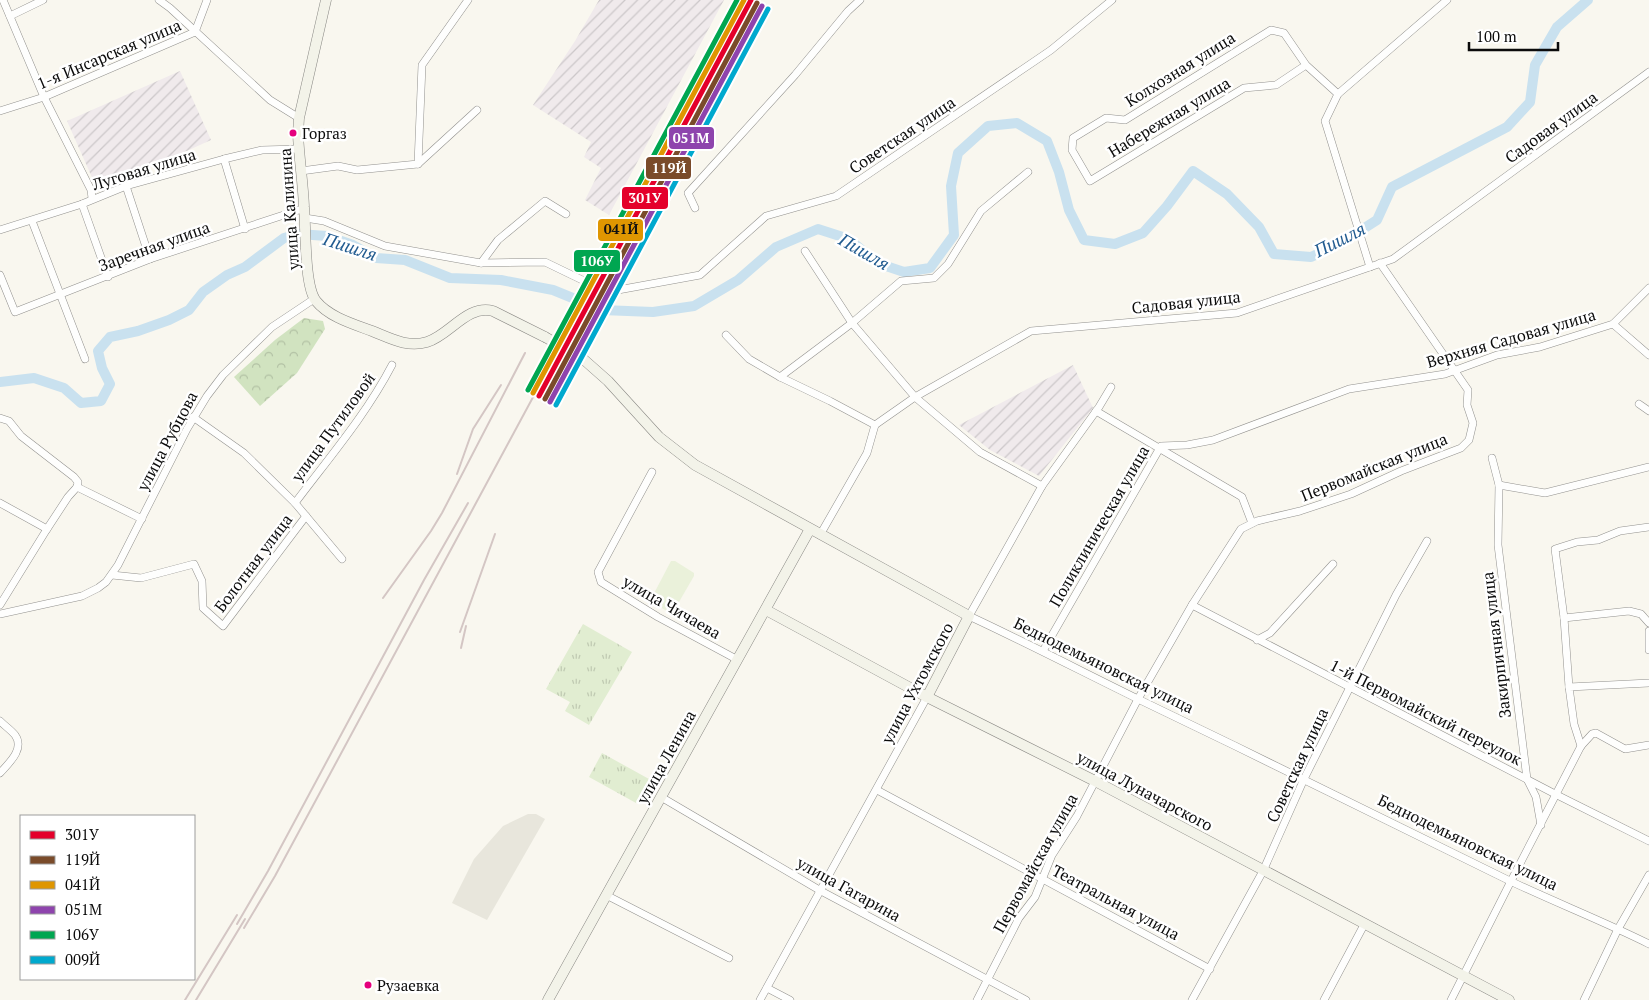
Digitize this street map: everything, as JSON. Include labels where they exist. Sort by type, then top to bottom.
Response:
[{"type":"main road","name":"улица Калинина","points":[[314,299],[308,274],[306,251],[305,217],[298,149],[299,118],[326,0]]},
{"type":"main road","name":"Беднодемьяновская улица","points":[[314,299],[326,310],[342,320],[405,343],[416,344],[429,342],[440,336],[468,315],[478,310],[487,309],[494,311],[582,358],[608,381],[659,437],[713,476],[969,616]]},
{"type":"main road","name":"улица Ленина","points":[[548,1000],[810,529]]},
{"type":"main road","name":"улица Луначарского","points":[[766,610],[927,697],[1095,781],[1509,1000]]},
{"type":"main road","name":"улица Ухтомского","points":[[927,697],[969,616]]},
{"type":"street","points":[[3,0],[44,97],[91,190],[92,198]]},
{"type":"street","points":[[10,16],[43,0]]},
{"type":"street","points":[[159,0],[270,100],[299,118]]},
{"type":"street","name":"1-я Инсарская улица","points":[[0,111],[44,97],[196,32],[207,0]]},
{"type":"street","points":[[418,164],[422,65],[468,0]]},
{"type":"street","points":[[695,208],[688,193],[796,74],[848,11],[860,0]]},
{"type":"street","name":"Советская улица","points":[[481,263],[545,262],[607,292],[700,275],[766,216],[836,196],[1051,50],[1112,0]]},
{"type":"street","points":[[1370,267],[1325,121],[1338,94],[1447,0]]},
{"type":"street","name":"Колхозная улица","points":[[1090,181],[1072,150],[1073,138],[1106,118],[1125,120],[1271,30],[1284,33],[1306,65]]},
{"type":"street","points":[[1306,65],[1338,94]]},
{"type":"street","name":"Набережная улица","points":[[1090,181],[1244,88],[1276,85],[1306,65]]},
{"type":"street","name":"Садовая улица","points":[[915,397],[1031,331],[1237,313],[1393,259],[1649,72]]},
{"type":"street","points":[[301,171],[338,166],[357,170],[418,164],[477,110]]},
{"type":"street","name":"Луговая улица","points":[[0,230],[82,204],[92,198],[126,186],[224,159],[262,150],[298,149]]},
{"type":"street","points":[[224,159],[245,229]]},
{"type":"street","points":[[780,377],[852,323],[902,282],[934,278],[948,264],[981,211],[1028,172]]},
{"type":"street","points":[[126,186],[150,259]]},
{"type":"street","points":[[305,217],[324,221],[384,246],[481,263],[498,240],[545,201],[566,214]]},
{"type":"street","points":[[82,204],[108,276]]},
{"type":"street","name":"Заречная улица","points":[[0,275],[15,312],[60,296],[150,259],[245,229],[305,217]]},
{"type":"street","points":[[32,221],[85,359]]},
{"type":"street","points":[[804,250],[852,323],[915,397],[980,452],[1042,486]]},
{"type":"street","points":[[1380,263],[1454,371]]},
{"type":"street","name":"Верхняя Садовая улица","points":[[1396,382],[1454,371],[1497,355],[1540,347],[1613,324],[1649,288]]},
{"type":"street","name":"улица Рубцова","points":[[112,575],[193,417],[223,375],[272,327],[314,299]]},
{"type":"street","points":[[1613,324],[1649,355]]},
{"type":"street","points":[[726,336],[749,360],[875,426]]},
{"type":"street","name":"улица Путиловой","points":[[295,503],[362,413],[392,365]]},
{"type":"street","name":"Первомайская улица","points":[[977,1000],[1019,918],[1035,897],[1052,855],[1077,816],[1138,699],[1192,605],[1241,529],[1252,523],[1300,511],[1351,494],[1401,471],[1461,448],[1469,440],[1473,423],[1467,406],[1468,390],[1454,371]]},
{"type":"street","name":"Поликлиническая улица","points":[[1043,651],[1161,446],[1187,445],[1213,440],[1349,389],[1396,382]]},
{"type":"street","name":"улица Ухтомского","points":[[969,616],[1042,486],[1111,387]]},
{"type":"street","points":[[820,534],[867,453],[875,426],[915,397]]},
{"type":"street","points":[[1639,404],[1649,410]]},
{"type":"street","points":[[1096,411],[1242,497],[1252,523]]},
{"type":"street","points":[[193,417],[244,453],[295,503],[342,559]]},
{"type":"street","points":[[0,418],[9,421],[21,436],[78,482],[77,487],[68,497],[47,529],[0,605]]},
{"type":"street","name":"Закирпичная улица","points":[[1492,458],[1499,485],[1498,544],[1527,779],[1536,797],[1541,825]]},
{"type":"street","points":[[1499,485],[1545,493],[1649,466]]},
{"type":"street","name":"улица Чичаева","points":[[652,472],[598,572],[601,582],[658,617],[738,660]]},
{"type":"street","points":[[77,487],[142,519]]},
{"type":"street","points":[[0,502],[47,529]]},
{"type":"street","name":"Болотная улица","points":[[112,575],[141,578],[194,564],[202,581],[203,608],[223,626],[306,516]]},
{"type":"street","points":[[1581,746],[1574,724],[1569,687],[1564,618],[1555,549],[1577,542],[1598,540],[1620,531],[1649,527]]},
{"type":"street","name":"Советская улица","points":[[1192,1000],[1263,871],[1304,779],[1396,595],[1427,541]]},
{"type":"street","points":[[1257,640],[1270,634],[1333,564]]},
{"type":"street","points":[[0,614],[82,596],[98,588],[112,575]]},
{"type":"street","name":"1-й Первомайский переулок","points":[[1192,605],[1649,841]]},
{"type":"street","points":[[1564,618],[1629,611],[1641,614],[1649,623]]},
{"type":"street","name":"Беднодемьяновская улица","points":[[969,616],[1511,881],[1649,944]]},
{"type":"street","points":[[1649,631],[1649,650]]},
{"type":"street","points":[[1569,687],[1649,683]]},
{"type":"street","name":"улица Ухтомского","points":[[760,1000],[927,697]]},
{"type":"street","points":[[0,721],[14,733],[18,739],[19,747],[13,758],[0,773]]},
{"type":"street","points":[[1451,1000],[1581,746],[1592,734],[1596,733],[1625,749],[1649,745]]},
{"type":"street","name":"Театральная улица","points":[[877,790],[1210,968]]},
{"type":"street","name":"улица Гагарина","points":[[660,797],[821,890],[1026,1000]]},
{"type":"street","points":[[1584,1000],[1618,929],[1649,875]]},
{"type":"street","points":[[606,895],[729,958]]},
{"type":"street","points":[[1324,1000],[1365,923]]},
{"type":"street","points":[[767,988],[790,1000]]},
{"type":"shaded area","points":[[599,0],[724,0],[609,215],[585,200],[601,168],[584,157],[591,142],[533,105]]},
{"type":"shaded area","points":[[180,71],[211,140],[98,191],[67,121]]},
{"type":"shaded area","points":[[1073,365],[1093,408],[1039,476],[990,450],[959,425]]},
{"type":"shaded area","points":[[528,814],[536,814],[545,819],[487,920],[452,903],[474,859],[503,826]]},
{"type":"green space","points":[[304,318],[323,321],[325,329],[297,373],[260,406],[234,377],[275,340]]},
{"type":"green space","points":[[671,561],[675,561],[694,573],[672,614],[650,601]]},
{"type":"green space","points":[[583,624],[632,652],[589,725],[565,711],[570,702],[546,689]]},
{"type":"green space","points":[[602,753],[649,779],[636,803],[589,777]]},
{"type":"waterway","name":"Пишля","points":[[0,382],[34,378],[64,388],[81,403],[101,401],[110,384],[102,368],[98,351],[110,337],[138,331],[169,320],[189,310],[203,292],[227,275],[245,267],[284,238],[298,234],[327,236],[353,245],[376,258],[405,260],[450,278],[501,280],[553,290],[602,310],[653,312],[694,306],[738,280],[776,247],[818,229],[849,239],[877,263],[904,272],[930,268],[954,235],[951,186],[958,153],[988,126],[1017,123],[1047,141],[1059,172],[1069,210],[1084,240],[1115,244],[1143,233],[1167,206],[1193,171],[1227,194],[1259,227],[1274,254],[1311,257],[1341,243],[1377,220],[1392,187],[1507,127],[1530,102],[1535,65],[1557,27],[1588,0]]},
{"type":"railway","points":[[244,928],[275,876],[573,323]]},
{"type":"railway","points":[[383,598],[442,513],[525,353]]},
{"type":"railway","points":[[457,474],[473,429],[501,385]]},
{"type":"railway","points":[[237,924],[268,871],[424,580],[468,503]]},
{"type":"railway","points":[[460,632],[495,534]]},
{"type":"railway","points":[[461,648],[466,626]]},
{"type":"railway","points":[[185,1000],[237,915]]},
{"type":"railway","points":[[196,1000],[245,919]]},
{"type":"transit line","name":"106У","points":[[528,390],[737,0]]},
{"type":"transit line","name":"041Й","points":[[533,393],[744,0]]},
{"type":"transit line","name":"301У","points":[[539,396],[751,0]]},
{"type":"transit line","name":"119Й","points":[[545,399],[757,3]]},
{"type":"transit line","name":"051М","points":[[550,402],[762,6]]},
{"type":"transit line","name":"009Й","points":[[556,405],[768,9]]},
{"type":"place","name":"Горгаз","points":[[293,133]]},
{"type":"place","name":"Рузаевка","points":[[368,985]]}]
